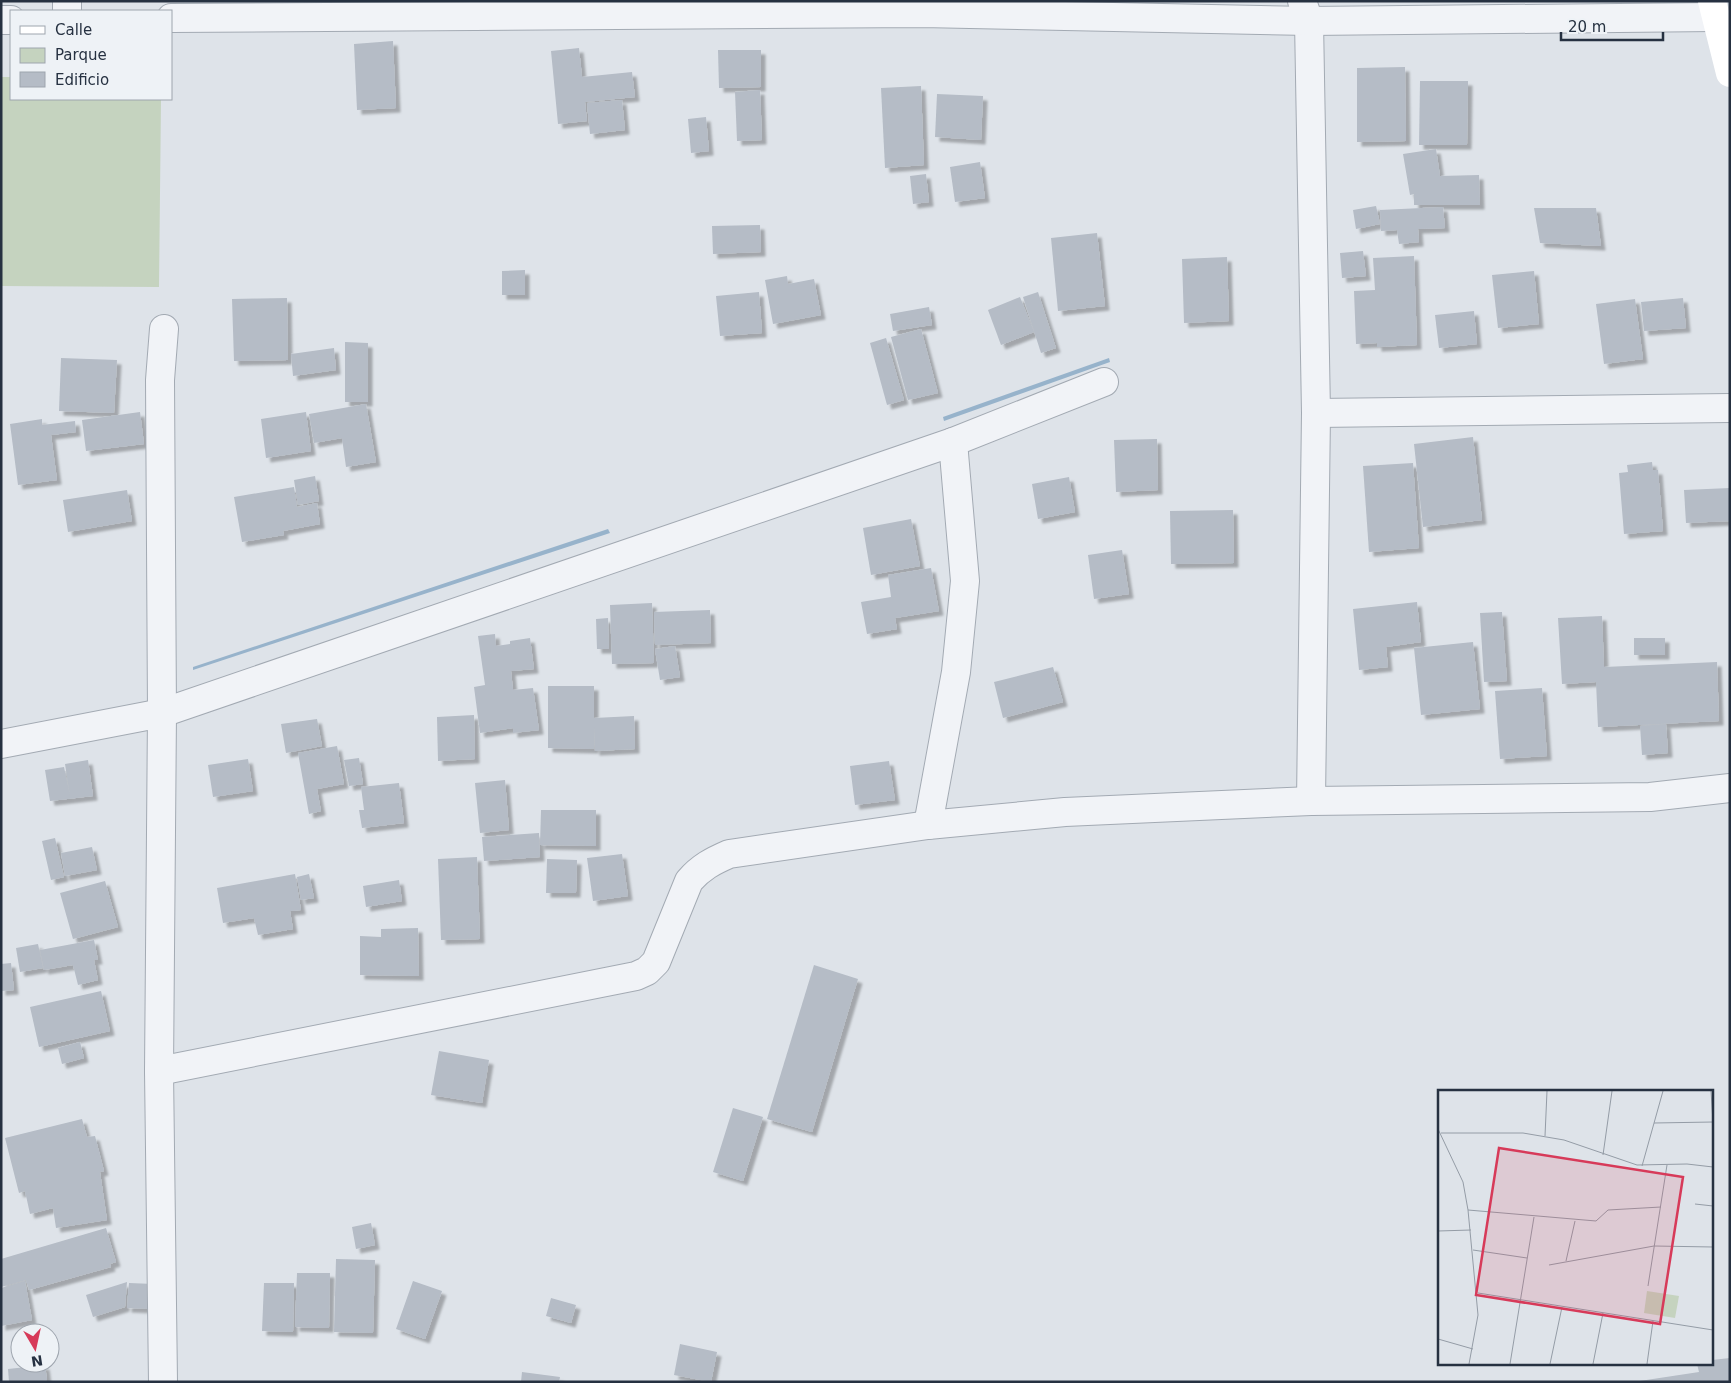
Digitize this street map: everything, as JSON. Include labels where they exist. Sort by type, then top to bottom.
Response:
[{"type":"street","points":[[172,18],[531,9],[922,7],[1305,11],[1713,9],[1730,73]]},
{"type":"street","points":[[1305,11],[1316,413],[1311,801]]},
{"type":"street","points":[[163,1382],[159,1072],[162,713],[160,380],[164,329]]},
{"type":"street","points":[[1,744],[162,713],[952,442],[1104,382]]},
{"type":"street","points":[[1316,413],[1730,408]]},
{"type":"street","points":[[928,825],[956,672],[965,581],[952,442]]},
{"type":"street","points":[[159,1072],[636,976],[648,971],[656,962],[689,881],[698,871],[712,861],[730,854],[928,825],[1065,812],[1311,801],[1650,797],[1730,788]]},
{"type":"green space","points":[[1,77],[10,77],[10,100],[161,100],[159,287],[1,286]]},
{"type":"water","points":[[1109,358],[1110,362],[944,421],[943,417]]},
{"type":"water","points":[[608,529],[610,533],[193,670],[193,667]]},
{"type":"building","points":[[393,41],[396,108],[357,110],[354,44]]},
{"type":"building","points":[[579,48],[582,77],[632,72],[635,97],[585,102],[587,121],[558,124],[551,51]]},
{"type":"building","points":[[718,50],[761,50],[761,87],[719,88]]},
{"type":"building","points":[[1405,67],[1406,141],[1357,142],[1357,68]]},
{"type":"building","points":[[1420,81],[1468,81],[1467,145],[1419,145]]},
{"type":"building","points":[[921,86],[924,165],[885,168],[881,88]]},
{"type":"building","points":[[760,90],[762,140],[737,141],[735,92]]},
{"type":"building","points":[[937,94],[983,96],[981,140],[935,137]]},
{"type":"building","points":[[622,100],[625,130],[590,134],[587,103]]},
{"type":"building","points":[[706,117],[709,151],[691,153],[688,119]]},
{"type":"building","points":[[1436,149],[1440,176],[1479,175],[1480,205],[1414,205],[1414,194],[1410,195],[1403,154]]},
{"type":"building","points":[[980,162],[985,198],[955,202],[950,167]]},
{"type":"building","points":[[926,174],[929,202],[913,204],[910,176]]},
{"type":"building","points":[[1376,206],[1380,224],[1356,229],[1353,210]]},
{"type":"building","points":[[1443,207],[1445,228],[1418,229],[1419,242],[1399,244],[1397,230],[1381,231],[1380,210]]},
{"type":"building","points":[[1534,208],[1596,208],[1601,246],[1540,243]]},
{"type":"building","points":[[760,225],[761,252],[713,254],[712,226]]},
{"type":"building","points":[[1097,233],[1105,306],[1058,311],[1051,238]]},
{"type":"building","points":[[1363,251],[1366,276],[1342,278],[1340,253]]},
{"type":"building","points":[[1414,256],[1417,345],[1377,347],[1377,343],[1356,344],[1354,291],[1375,290],[1373,258]]},
{"type":"building","points":[[1227,257],[1229,321],[1184,323],[1182,259]]},
{"type":"building","points":[[525,270],[525,295],[502,295],[502,271]]},
{"type":"building","points":[[1534,271],[1539,324],[1498,328],[1492,275]]},
{"type":"building","points":[[787,276],[788,284],[814,279],[821,315],[773,324],[765,280]]},
{"type":"building","points":[[759,292],[762,333],[720,336],[716,296]]},
{"type":"building","points":[[1038,292],[1056,348],[1041,353],[1023,297]]},
{"type":"building","points":[[1020,297],[1034,332],[1001,345],[988,310]]},
{"type":"building","points":[[287,298],[288,360],[234,361],[232,299]]},
{"type":"building","points":[[1683,298],[1686,328],[1644,331],[1641,302]]},
{"type":"building","points":[[1635,299],[1643,359],[1604,364],[1596,304]]},
{"type":"building","points":[[929,307],[932,325],[893,331],[890,314]]},
{"type":"building","points":[[1474,311],[1477,344],[1439,348],[1435,315]]},
{"type":"building","points":[[921,329],[938,393],[908,400],[891,337]]},
{"type":"building","points":[[886,338],[904,400],[887,405],[870,343]]},
{"type":"building","points":[[345,342],[368,343],[368,402],[345,402]]},
{"type":"building","points":[[334,348],[336,370],[293,376],[291,354]]},
{"type":"building","points":[[61,358],[117,360],[114,413],[59,411]]},
{"type":"building","points":[[366,404],[376,462],[346,467],[342,438],[314,443],[309,414]]},
{"type":"building","points":[[140,412],[144,444],[86,451],[82,420]]},
{"type":"building","points":[[306,412],[311,451],[266,458],[261,419]]},
{"type":"building","points":[[42,419],[42,425],[75,421],[76,432],[51,435],[57,480],[18,485],[10,424]]},
{"type":"building","points":[[1473,437],[1482,520],[1423,527],[1414,444]]},
{"type":"building","points":[[1157,439],[1158,490],[1116,492],[1114,440]]},
{"type":"building","points":[[1652,462],[1653,470],[1658,470],[1663,531],[1624,534],[1619,473],[1628,472],[1627,465]]},
{"type":"building","points":[[1413,463],[1419,548],[1369,552],[1363,466]]},
{"type":"building","points":[[315,476],[319,501],[298,505],[294,480]]},
{"type":"building","points":[[1069,477],[1075,512],[1038,519],[1032,484]]},
{"type":"building","points":[[294,487],[297,507],[317,503],[320,524],[283,531],[284,535],[242,542],[234,497]]},
{"type":"building","points":[[1730,488],[1730,521],[1686,523],[1684,490]]},
{"type":"building","points":[[127,490],[132,521],[68,532],[63,500]]},
{"type":"building","points":[[1233,510],[1234,563],[1171,564],[1170,511]]},
{"type":"building","points":[[911,519],[920,566],[871,575],[863,528]]},
{"type":"building","points":[[1122,550],[1129,594],[1094,599],[1088,555]]},
{"type":"building","points":[[931,568],[939,611],[895,618],[897,629],[867,634],[861,602],[891,597],[888,575]]},
{"type":"building","points":[[1417,602],[1421,642],[1386,647],[1388,667],[1359,670],[1353,609]]},
{"type":"building","points":[[652,603],[654,663],[612,664],[610,605]]},
{"type":"building","points":[[710,610],[711,643],[655,645],[654,612]]},
{"type":"building","points":[[1502,612],[1507,681],[1484,682],[1480,613]]},
{"type":"building","points":[[1602,616],[1604,667],[1717,662],[1719,721],[1598,727],[1596,682],[1562,684],[1558,618]]},
{"type":"building","points":[[608,618],[609,649],[597,649],[596,619]]},
{"type":"building","points":[[495,634],[496,646],[510,644],[510,641],[530,638],[534,669],[511,671],[513,690],[533,688],[539,730],[513,733],[513,728],[480,733],[474,687],[485,685],[478,636]]},
{"type":"building","points":[[1634,638],[1665,638],[1665,655],[1634,655]]},
{"type":"building","points":[[1473,642],[1480,709],[1421,715],[1414,648]]},
{"type":"building","points":[[675,646],[680,677],[660,680],[655,649]]},
{"type":"building","points":[[1053,667],[1063,702],[1003,718],[994,682]]},
{"type":"building","points":[[548,686],[594,686],[594,718],[634,716],[635,749],[595,751],[594,726],[594,749],[548,748]]},
{"type":"building","points":[[1542,688],[1547,756],[1500,759],[1495,691]]},
{"type":"building","points":[[474,715],[475,759],[438,761],[437,717]]},
{"type":"building","points":[[317,719],[322,746],[286,753],[281,724]]},
{"type":"building","points":[[1666,724],[1668,753],[1642,755],[1640,726]]},
{"type":"building","points":[[337,746],[344,784],[317,789],[321,811],[309,814],[298,753]]},
{"type":"building","points":[[359,758],[363,784],[349,786],[344,760]]},
{"type":"building","points":[[248,759],[253,791],[213,797],[208,765]]},
{"type":"building","points":[[88,760],[93,796],[50,801],[45,770],[64,767],[70,796],[65,764]]},
{"type":"building","points":[[889,761],[895,800],[855,805],[850,766]]},
{"type":"building","points":[[505,780],[509,830],[480,833],[475,783]]},
{"type":"building","points":[[399,783],[404,823],[362,828],[359,810],[364,810],[361,787]]},
{"type":"building","points":[[541,810],[596,810],[596,846],[540,845]]},
{"type":"building","points":[[539,833],[540,857],[484,861],[482,837]]},
{"type":"building","points":[[55,838],[64,877],[51,880],[42,841]]},
{"type":"building","points":[[92,847],[97,870],[65,876],[61,853]]},
{"type":"building","points":[[622,854],[628,896],[593,901],[587,858]]},
{"type":"building","points":[[477,857],[480,939],[441,940],[438,859]]},
{"type":"building","points":[[547,859],[577,860],[576,893],[546,893]]},
{"type":"building","points":[[295,874],[301,910],[290,911],[293,929],[258,935],[254,918],[223,923],[217,888]]},
{"type":"building","points":[[309,874],[314,898],[301,900],[297,877]]},
{"type":"building","points":[[399,880],[402,901],[366,907],[363,886]]},
{"type":"building","points":[[105,881],[118,927],[73,939],[60,893]]},
{"type":"building","points":[[418,928],[419,976],[360,975],[360,936],[381,937],[381,929]]},
{"type":"building","points":[[94,940],[98,960],[94,960],[98,980],[78,985],[73,965],[44,970],[40,950]]},
{"type":"building","points":[[38,944],[43,968],[20,972],[16,948]]},
{"type":"building","points":[[11,963],[14,990],[1,991],[1,964]]},
{"type":"building","points":[[814,965],[858,979],[812,1132],[767,1119]]},
{"type":"building","points":[[101,991],[110,1031],[39,1047],[30,1007]]},
{"type":"building","points":[[80,1042],[84,1058],[62,1064],[58,1048]]},
{"type":"building","points":[[439,1051],[489,1060],[482,1103],[431,1095]]},
{"type":"building","points":[[733,1108],[763,1117],[743,1181],[713,1172]]},
{"type":"building","points":[[82,1119],[87,1137],[95,1136],[104,1171],[100,1172],[107,1220],[56,1228],[53,1208],[30,1214],[25,1191],[19,1193],[5,1138]]},
{"type":"building","points":[[371,1223],[375,1245],[356,1249],[352,1227]]},
{"type":"building","points":[[106,1228],[116,1262],[110,1264],[111,1267],[29,1290],[26,1280],[1,1287],[1,1259]]},
{"type":"building","points":[[336,1259],[375,1260],[373,1333],[334,1332]]},
{"type":"building","points":[[297,1273],[330,1273],[329,1328],[295,1327]]},
{"type":"building","points":[[25,1281],[32,1320],[1,1326],[1,1288]]},
{"type":"building","points":[[413,1281],[442,1291],[425,1339],[396,1329]]},
{"type":"building","points":[[127,1282],[125,1307],[93,1317],[86,1295]]},
{"type":"building","points":[[129,1283],[154,1284],[152,1309],[127,1308]]},
{"type":"building","points":[[264,1283],[294,1283],[293,1332],[262,1331]]},
{"type":"building","points":[[551,1298],[576,1305],[571,1323],[546,1316]]},
{"type":"building","points":[[680,1344],[717,1352],[711,1382],[674,1375]]},
{"type":"building","points":[[1730,1358],[1730,1382],[1633,1382],[1699,1372],[1698,1366],[1714,1366],[1714,1360]]},
{"type":"building","points":[[8,1369],[10,1369],[10,1373],[46,1373],[47,1380],[38,1382],[9,1382]]},
{"type":"building","points":[[522,1372],[560,1377],[559,1382],[521,1382]]}]
